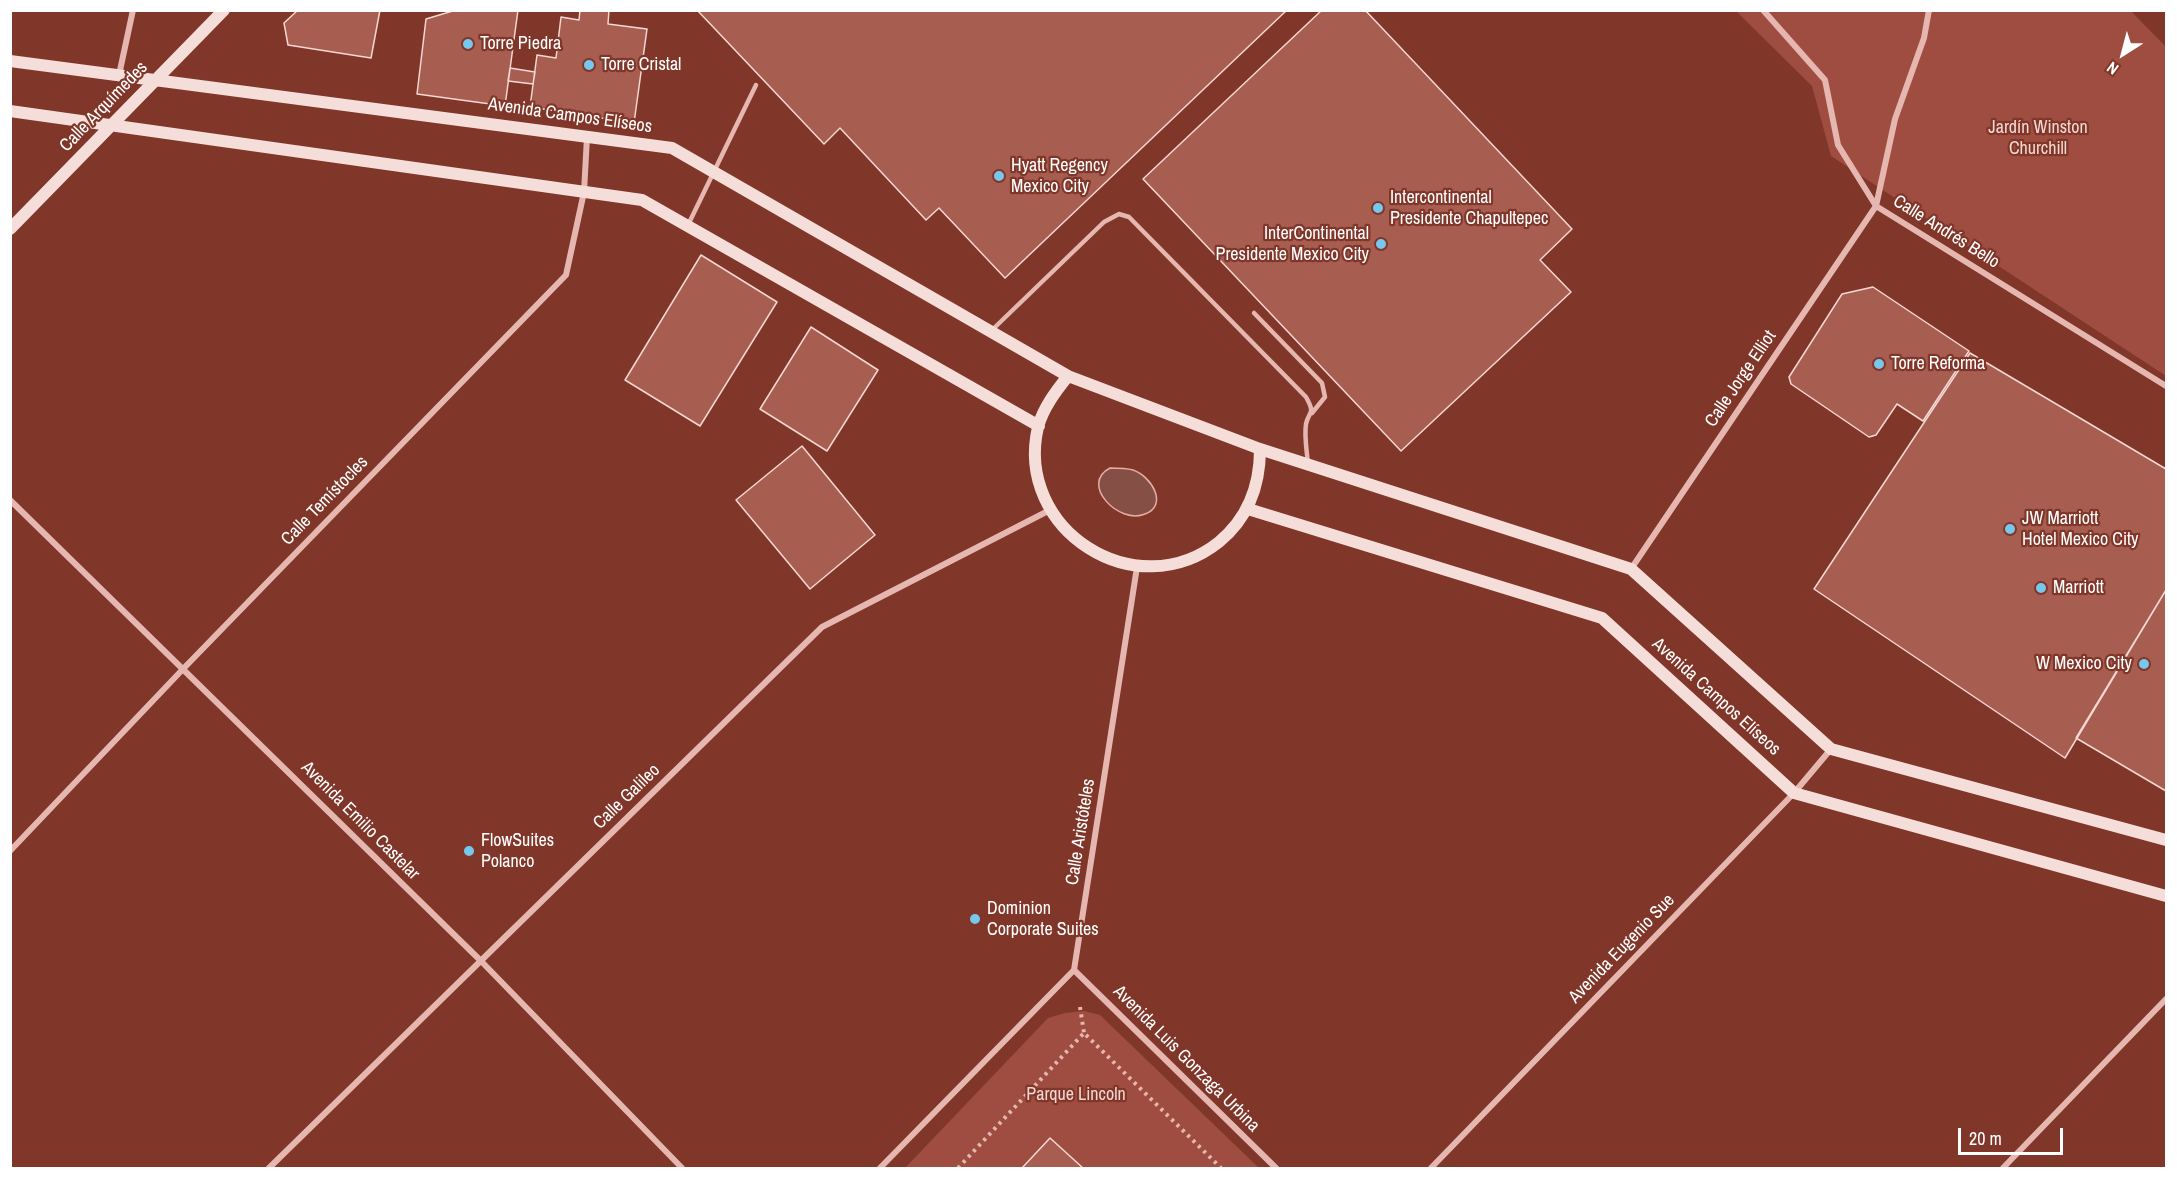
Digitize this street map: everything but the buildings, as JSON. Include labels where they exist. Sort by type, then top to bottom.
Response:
[{"type":"street","points":[[119,75],[133,10]]},
{"type":"street","name":"Calle Arquímedes","points":[[10,229],[224,10]]},
{"type":"street","name":"Calle Andrés Bello","points":[[1764,10],[1825,80],[1838,145],[1876,206],[2166,386]]},
{"type":"street","points":[[1876,206],[1895,119],[1924,38],[1929,10]]},
{"type":"street","name":"Avenida Campos Elíseos","points":[[10,61],[672,148],[1068,376]]},
{"type":"street","points":[[10,111],[642,200],[1038,426]]},
{"type":"street","name":"Calle Temístocles","points":[[10,851],[184,668],[566,275],[584,192],[587,136]]},
{"type":"street","name":"Calle Jorge Elliot","points":[[1631,569],[1876,206]]},
{"type":"street","points":[[1260,449],[1257,483],[1248,509],[1229,534],[1209,550],[1187,561],[1162,566],[1137,567],[1113,561],[1090,550],[1070,535],[1050,510],[1041,490],[1037,468],[1038,426],[1053,396],[1068,376],[1260,449],[1631,569],[1831,749],[2166,840]]},
{"type":"street","name":"Avenida Emilio Castelar","points":[[10,500],[481,961],[682,1168]]},
{"type":"street","name":"Avenida Campos Elíseos","points":[[1248,509],[1602,618],[1794,793],[2166,896]]},
{"type":"street","name":"Calle Galileo","points":[[269,1168],[822,627],[1050,510]]},
{"type":"street","name":"Calle Aristóteles","points":[[1074,970],[1137,567]]},
{"type":"street","name":"Avenida Eugenio Sue","points":[[1431,1168],[1794,793],[1831,749]]},
{"type":"street","points":[[880,1168],[1074,970]]},
{"type":"street","name":"Avenida Luis Gonzaga Urbina","points":[[1074,970],[1276,1168]]},
{"type":"street","points":[[2003,1168],[2166,999]]},
{"type":"lane","points":[[688,225],[716,172],[756,85]]},
{"type":"lane","points":[[990,332],[1104,222],[1119,214],[1129,217],[1138,225],[1306,397],[1312,407],[1311,415]]},
{"type":"lane","points":[[1254,314],[1322,383],[1325,397],[1306,423],[1308,464]]},
{"type":"path","points":[[958,1168],[1084,1033],[1221,1168]]},
{"type":"green space","name":"Jardín Winston Churchill","points":[[1736,11],[2131,11],[2166,47],[2166,376],[1831,156],[1812,86]]},
{"type":"green space","name":"Parque Lincoln","points":[[1084,1011],[1100,1015],[1259,1168],[905,1168],[1048,1018]]},
{"type":"shaded area","points":[[1110,468],[1133,470],[1146,478],[1155,491],[1156,504],[1152,510],[1135,516],[1124,514],[1106,501],[1099,483],[1102,475]]},
{"type":"place","name":"Torre Piedra","points":[[468,44]]},
{"type":"place","name":"Torre Cristal","points":[[589,65]]},
{"type":"place","name":"Hyatt Regency Mexico City","points":[[999,176]]},
{"type":"place","name":"Intercontinental Presidente Chapultepec","points":[[1378,208]]},
{"type":"place","name":"InterContinental Presidente Mexico City","points":[[1381,244]]},
{"type":"place","name":"Torre Reforma","points":[[1879,364]]},
{"type":"place","name":"JW Marriott Hotel Mexico City","points":[[2010,529]]},
{"type":"place","name":"Marriott","points":[[2041,588]]},
{"type":"place","name":"W Mexico City","points":[[2144,664]]},
{"type":"place","name":"FlowSuites Polanco","points":[[469,851]]},
{"type":"place","name":"Dominion Corporate Suites","points":[[975,919]]}]
